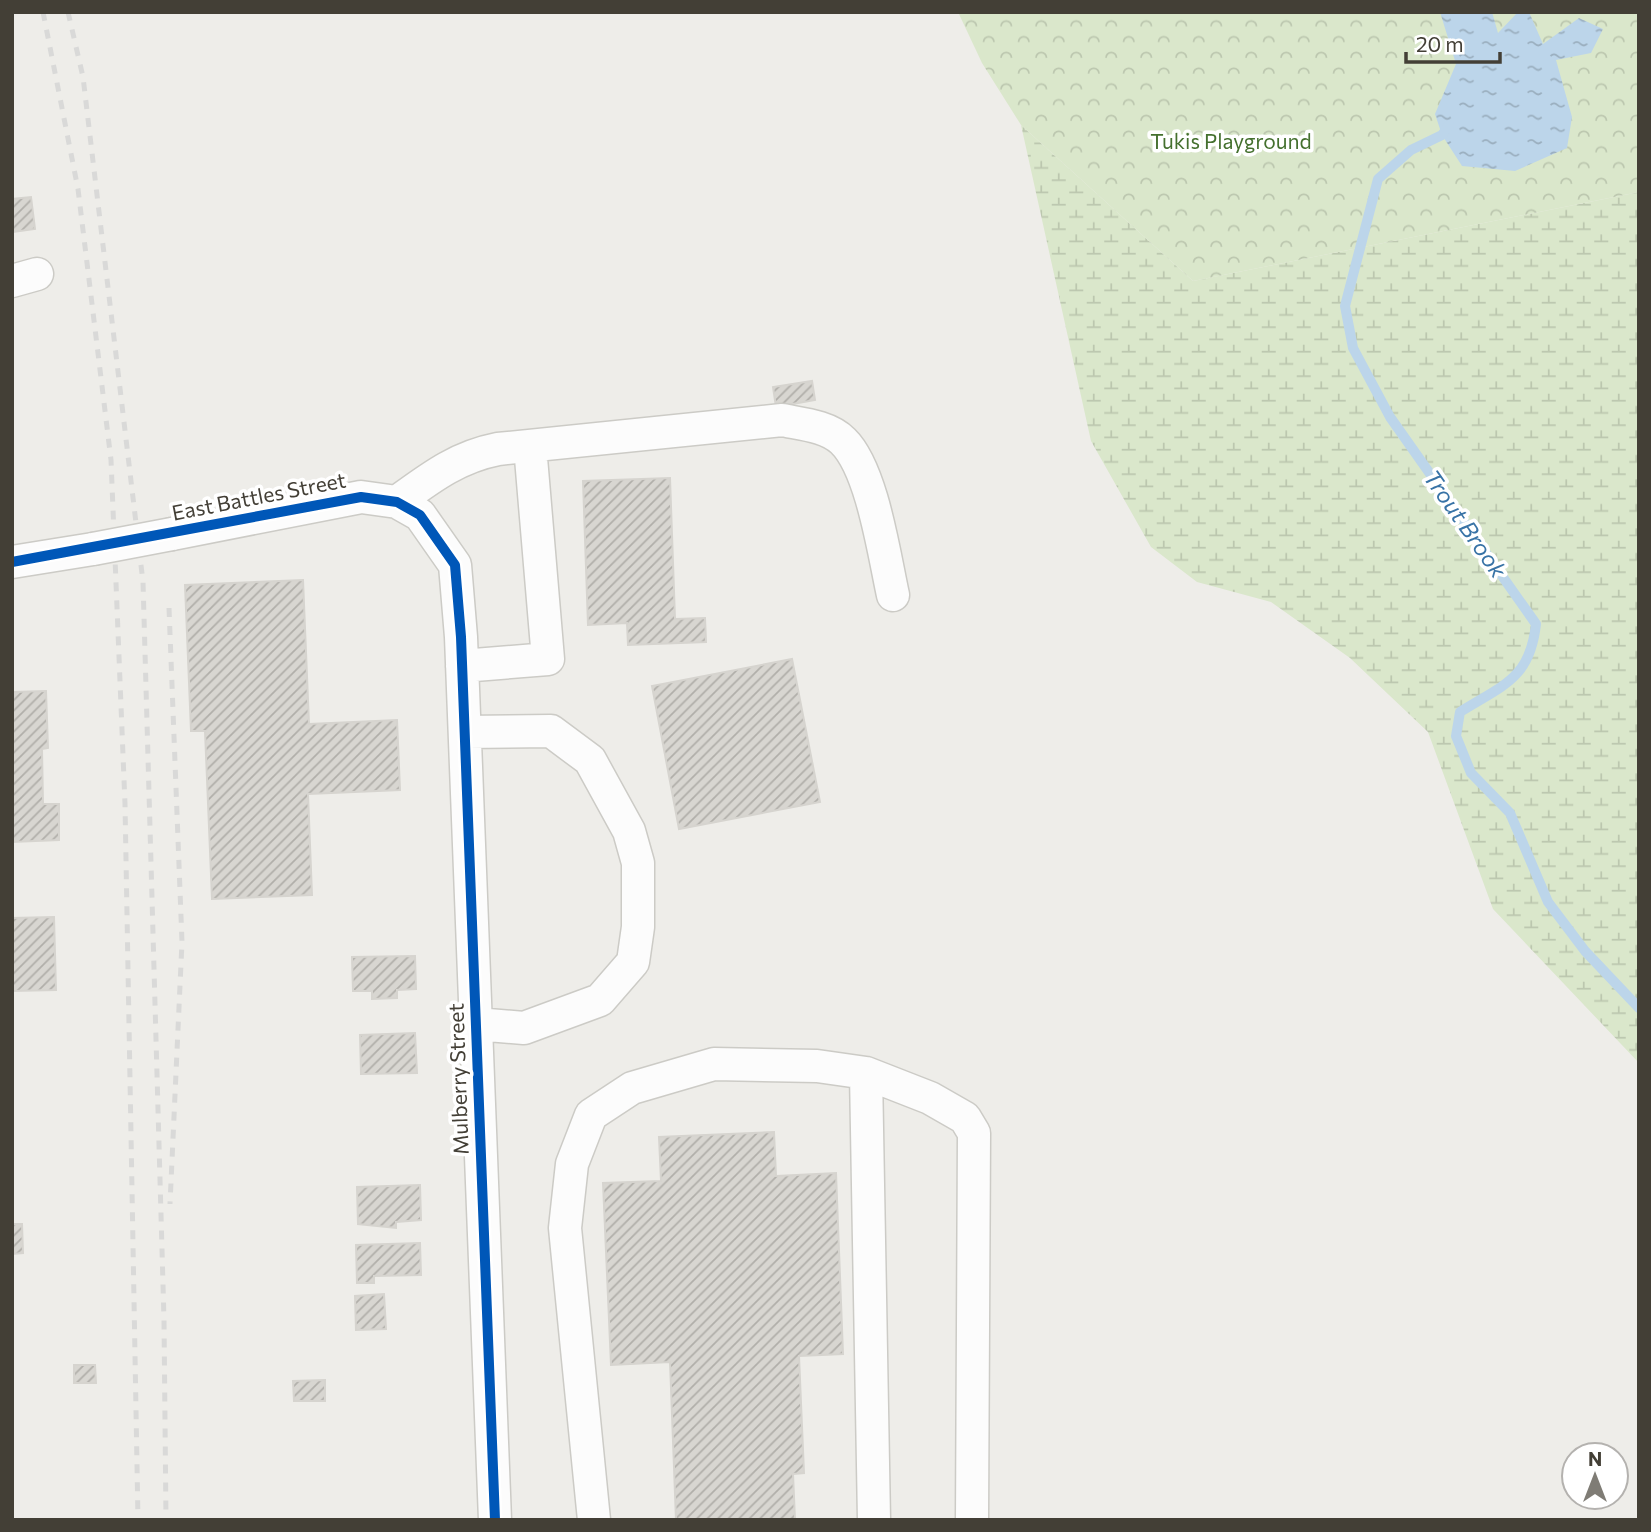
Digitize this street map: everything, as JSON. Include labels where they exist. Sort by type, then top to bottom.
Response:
[{"type":"street","points":[[397,502],[445,467],[471,455],[530,446],[782,420],[826,430],[844,441],[866,479],[893,595]]},
{"type":"street","points":[[462,651],[548,660],[530,446]]},
{"type":"street","name":"East Battles Street","points":[[12,562],[361,497],[397,502],[421,514],[455,565],[462,651]]},
{"type":"street","name":"Mulberry Street","points":[[462,651],[495,1520]]},
{"type":"street","points":[[465,733],[551,732],[590,760],[629,831],[638,863],[633,962],[600,1000],[524,1028],[476,1024]]},
{"type":"street","points":[[594,1520],[565,1228],[572,1164],[591,1115],[632,1088],[714,1064],[817,1066],[866,1073],[930,1098],[965,1118],[974,1133],[972,1520]]},
{"type":"street","points":[[866,1073],[874,1520]]},
{"type":"green space","name":"Tukis Playground","points":[[958,12],[1639,12],[1639,192],[1193,281],[1021,125],[982,63]]},
{"type":"green space","points":[[1021,125],[1193,281],[1639,192],[1639,1063],[1493,909],[1428,732],[1350,658],[1271,602],[1197,582],[1151,547],[1091,441]]},
{"type":"water","points":[[1440,12],[1492,12],[1498,33],[1518,12],[1529,12],[1543,44],[1579,18],[1603,29],[1591,53],[1556,60],[1572,117],[1567,148],[1515,171],[1462,166],[1442,135],[1435,114],[1456,64]]},
{"type":"building","points":[[31,197],[35,229],[12,232],[12,199]]},
{"type":"building","points":[[812,381],[815,400],[776,407],[773,387]]},
{"type":"building","points":[[670,478],[675,619],[705,618],[706,642],[628,645],[627,623],[588,625],[583,481]]},
{"type":"building","points":[[303,580],[309,724],[397,720],[400,790],[308,794],[312,895],[212,899],[205,731],[191,731],[185,585]]},
{"type":"building","points":[[792,659],[820,802],[679,829],[652,686]]},
{"type":"building","points":[[12,664],[13,692],[46,691],[48,748],[42,749],[43,804],[59,804],[59,840],[12,842]]},
{"type":"building","points":[[54,917],[56,990],[12,991],[12,918]]},
{"type":"building","points":[[415,956],[416,989],[397,990],[397,998],[372,999],[372,991],[353,991],[352,957]]},
{"type":"building","points":[[415,1033],[417,1073],[361,1074],[360,1035]]},
{"type":"building","points":[[774,1132],[776,1176],[836,1173],[843,1354],[799,1356],[804,1473],[793,1474],[795,1520],[676,1520],[670,1362],[611,1365],[603,1183],[661,1181],[659,1137]]},
{"type":"building","points":[[420,1185],[421,1220],[396,1222],[396,1228],[358,1224],[357,1187]]},
{"type":"building","points":[[12,1224],[22,1224],[23,1253],[12,1254]]},
{"type":"building","points":[[420,1243],[421,1275],[374,1276],[374,1283],[357,1283],[356,1245]]},
{"type":"building","points":[[384,1294],[386,1329],[356,1330],[355,1296]]},
{"type":"building","points":[[74,1365],[95,1365],[96,1383],[74,1383]]},
{"type":"building","points":[[325,1380],[325,1401],[294,1401],[293,1381]]},
{"type":"waterway","name":"Trout Brook","points":[[1449,125],[1442,135],[1411,150],[1378,179],[1345,306],[1353,348],[1390,417],[1536,624],[1533,642],[1521,669],[1501,687],[1460,712],[1456,736],[1471,773],[1510,813],[1548,902],[1585,951],[1639,1008]]},
{"type":"railway","points":[[43,12],[78,189],[111,460],[125,804],[138,1520]]},
{"type":"railway","points":[[68,12],[83,77],[143,582],[164,1320],[166,1520]]},
{"type":"railway","points":[[169,608],[182,942],[170,1204]]},
{"type":"cycle path","points":[[12,562],[361,497],[397,502],[420,515],[455,565],[461,637],[495,1520]]}]
